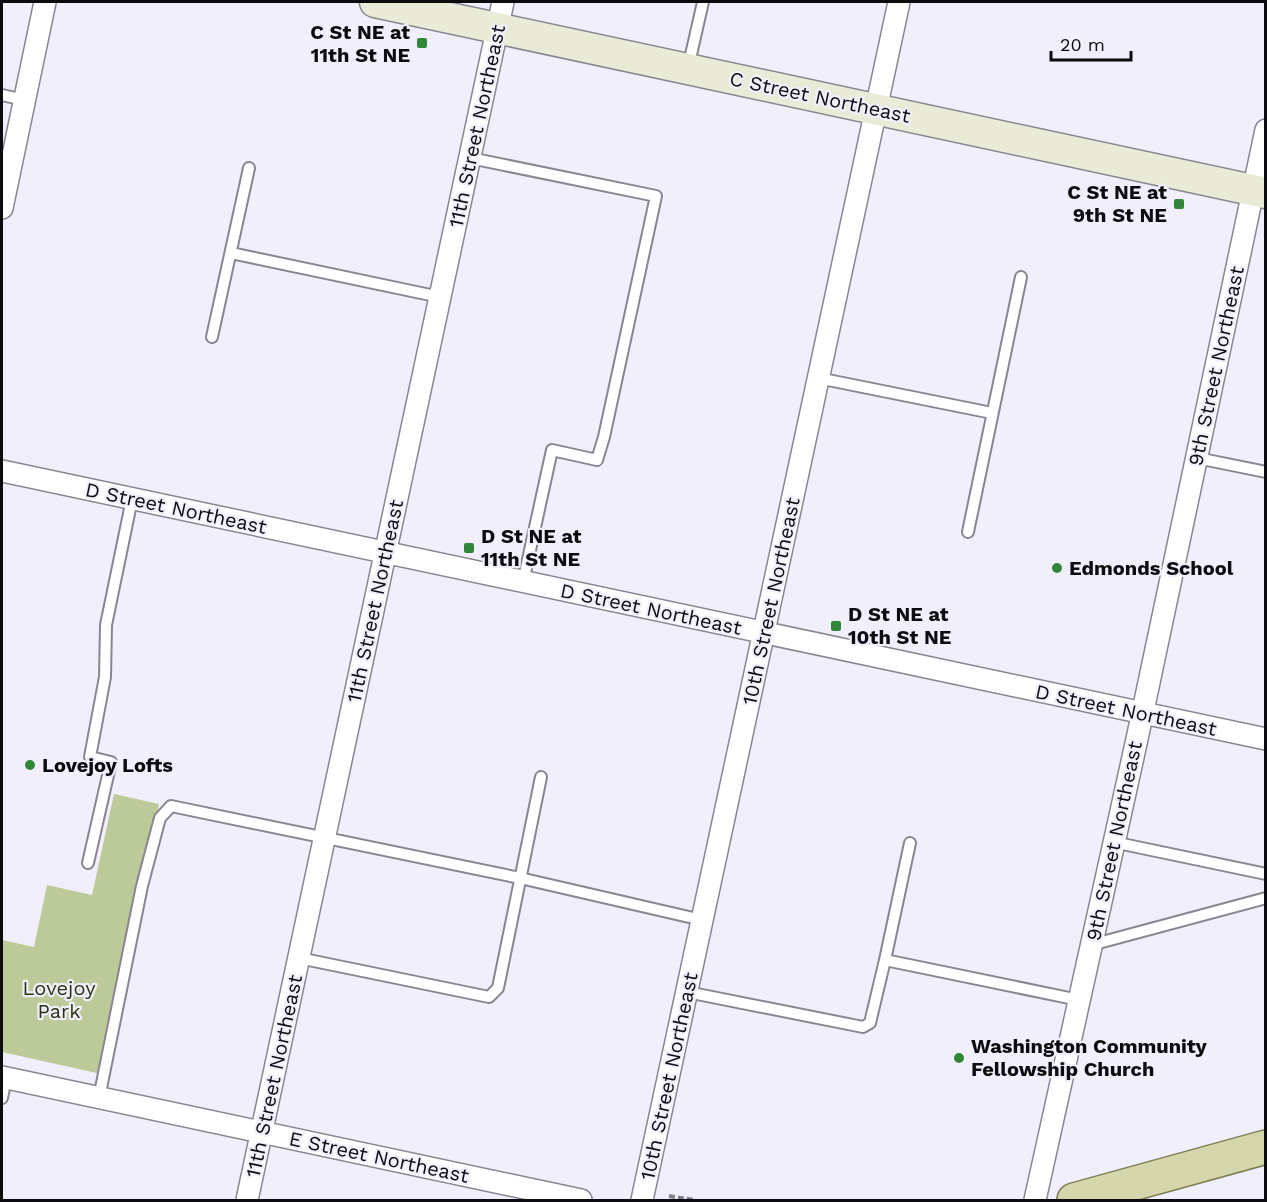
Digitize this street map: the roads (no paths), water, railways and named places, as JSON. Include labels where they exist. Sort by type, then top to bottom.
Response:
[{"type":"main road","name":"C Street Northeast","points":[[375,2],[501,14],[688,69],[1259,191]]},
{"type":"main road","points":[[1074,1200],[1266,1148]]},
{"type":"street","points":[[2,208],[45,2]]},
{"type":"street","name":"10th Street Northeast","points":[[642,1200],[898,2]]},
{"type":"street","name":"11th Street Northeast","points":[[247,1200],[501,14]]},
{"type":"street","name":"9th Street Northeast","points":[[1035,1200],[1197,458],[1259,191],[1266,130]]},
{"type":"street","name":"D Street Northeast","points":[[2,471],[1266,740]]},
{"type":"street","name":"E Street Northeast","points":[[3,1084],[99,1098],[581,1200]]},
{"type":"lane","points":[[688,69],[703,2]]},
{"type":"lane","points":[[2,95],[24,100]]},
{"type":"lane","points":[[470,158],[656,196],[597,460],[552,450],[523,582]]},
{"type":"lane","points":[[212,337],[249,168]]},
{"type":"lane","points":[[231,254],[440,297]]},
{"type":"lane","points":[[968,532],[1021,277]]},
{"type":"lane","points":[[819,378],[992,413]]},
{"type":"lane","points":[[1197,458],[1266,472]]},
{"type":"lane","points":[[88,863],[111,762],[90,757],[105,677],[106,625],[132,499]]},
{"type":"lane","points":[[299,958],[489,997],[498,988],[541,777]]},
{"type":"lane","points":[[99,1098],[142,886],[160,818],[171,806],[520,878],[702,920]]},
{"type":"lane","points":[[1113,842],[1266,874]]},
{"type":"lane","points":[[687,992],[863,1027],[870,1023],[910,843]]},
{"type":"lane","points":[[1091,945],[1266,898]]},
{"type":"lane","points":[[885,960],[1079,1000]]},
{"type":"place","name":"C St NE at 11th St NE","points":[[422,43]]},
{"type":"place","name":"C St NE at 9th St NE","points":[[1179,204]]},
{"type":"place","name":"D St NE at 11th St NE","points":[[469,548]]},
{"type":"place","name":"Edmonds School","points":[[1057,568]]},
{"type":"place","name":"D St NE at 10th St NE","points":[[836,626]]},
{"type":"place","name":"Lovejoy Lofts","points":[[30,765]]},
{"type":"place","name":"Washington Community Fellowship Church","points":[[959,1058]]},
{"type":"park label","name":"Lovejoy Park","points":[[59,1000]]}]
